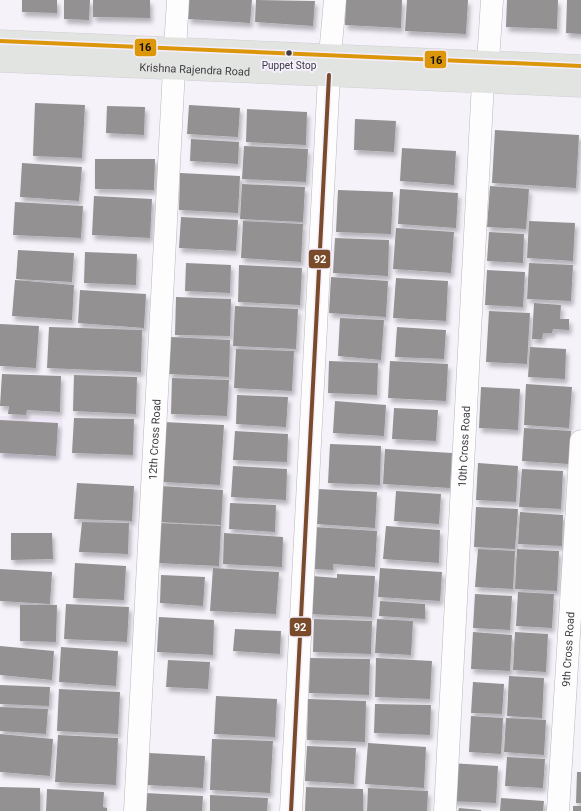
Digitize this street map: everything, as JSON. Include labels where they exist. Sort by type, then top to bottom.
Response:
[{"type":"main road","points":[[0,41],[175,59]]},
{"type":"main road","name":"Krishna Rajendra Road","points":[[0,61],[175,59],[330,65],[486,72],[581,86]]},
{"type":"main road","points":[[486,72],[581,66]]},
{"type":"street","name":"12th Cross Road","points":[[135,811],[178,0]]},
{"type":"street","points":[[291,811],[330,65],[335,0]]},
{"type":"street","name":"10th Cross Road","points":[[445,811],[486,72],[492,0]]},
{"type":"street","name":"9th Cross Road","points":[[558,811],[581,441]]},
{"type":"shaded area","points":[[0,416],[63,418],[61,460],[0,458]]},
{"type":"building","points":[[22,0],[57,0],[57,13],[22,12]]},
{"type":"building","points":[[64,0],[90,0],[89,20],[64,19]]},
{"type":"building","points":[[93,0],[150,0],[150,18],[93,17]]},
{"type":"building","points":[[189,0],[252,0],[250,23],[188,19]]},
{"type":"building","points":[[256,0],[315,1],[313,26],[255,22]]},
{"type":"building","points":[[346,0],[402,0],[401,28],[345,25]]},
{"type":"building","points":[[407,0],[468,0],[466,34],[405,31]]},
{"type":"building","points":[[507,0],[558,0],[557,29],[506,27]]},
{"type":"building","points":[[567,0],[581,0],[581,34],[566,33]]},
{"type":"building","points":[[35,103],[85,105],[82,158],[33,156]]},
{"type":"building","points":[[189,105],[240,108],[238,137],[187,134]]},
{"type":"building","points":[[107,106],[145,107],[144,135],[106,133]]},
{"type":"building","points":[[247,109],[307,112],[306,145],[246,142]]},
{"type":"building","points":[[355,119],[396,121],[394,152],[354,150]]},
{"type":"building","points":[[495,130],[579,135],[576,188],[492,183]]},
{"type":"building","points":[[191,139],[239,142],[238,164],[190,161]]},
{"type":"building","points":[[244,146],[308,149],[306,182],[242,179]]},
{"type":"building","points":[[402,148],[456,151],[454,185],[400,181]]},
{"type":"building","points":[[95,159],[155,159],[154,190],[95,189]]},
{"type":"building","points":[[22,163],[82,167],[79,201],[20,197]]},
{"type":"building","points":[[180,173],[240,176],[238,213],[179,210]]},
{"type":"building","points":[[242,184],[305,187],[303,222],[240,219]]},
{"type":"building","points":[[490,186],[529,189],[526,229],[487,227]]},
{"type":"building","points":[[400,189],[458,193],[456,228],[398,224]]},
{"type":"building","points":[[338,190],[393,192],[391,234],[336,232]]},
{"type":"building","points":[[94,196],[152,199],[150,238],[92,235]]},
{"type":"building","points":[[15,202],[83,206],[81,238],[13,235]]},
{"type":"building","points":[[181,217],[238,220],[236,251],[179,248]]},
{"type":"building","points":[[243,221],[303,224],[301,262],[241,258]]},
{"type":"building","points":[[529,221],[575,223],[573,261],[527,258]]},
{"type":"building","points":[[396,228],[454,232],[451,273],[393,269]]},
{"type":"building","points":[[489,232],[524,234],[523,263],[487,261]]},
{"type":"building","points":[[335,238],[389,240],[388,276],[333,273]]},
{"type":"building","points":[[18,250],[74,253],[72,282],[16,279]]},
{"type":"building","points":[[85,252],[137,254],[136,285],[84,283]]},
{"type":"building","points":[[186,263],[231,265],[230,293],[185,291]]},
{"type":"building","points":[[529,263],[573,265],[571,301],[527,299]]},
{"type":"building","points":[[239,265],[302,268],[300,305],[238,302]]},
{"type":"building","points":[[487,270],[525,272],[523,307],[485,305]]},
{"type":"building","points":[[331,277],[388,281],[386,317],[329,313]]},
{"type":"building","points":[[396,278],[448,281],[446,321],[393,318]]},
{"type":"building","points":[[15,280],[74,285],[72,320],[12,316]]},
{"type":"building","points":[[80,290],[146,294],[144,328],[78,323]]},
{"type":"building","points":[[176,297],[231,299],[230,336],[175,335]]},
{"type":"building","points":[[534,303],[561,305],[560,319],[569,319],[569,330],[553,329],[552,333],[543,333],[542,339],[532,339]]},
{"type":"building","points":[[235,306],[298,309],[296,349],[233,346]]},
{"type":"building","points":[[489,311],[530,313],[527,364],[486,362]]},
{"type":"building","points":[[340,318],[384,320],[381,360],[338,356]]},
{"type":"building","points":[[0,324],[39,326],[36,368],[0,366]]},
{"type":"building","points":[[49,327],[142,330],[141,372],[47,368]]},
{"type":"building","points":[[397,327],[446,330],[444,359],[395,357]]},
{"type":"building","points":[[171,337],[230,340],[229,377],[169,374]]},
{"type":"building","points":[[530,347],[566,349],[565,379],[528,377]]},
{"type":"building","points":[[236,349],[294,351],[292,391],[234,388]]},
{"type":"building","points":[[329,361],[378,363],[377,395],[328,393]]},
{"type":"building","points":[[390,361],[448,364],[446,401],[388,398]]},
{"type":"building","points":[[2,374],[61,376],[60,412],[27,410],[26,415],[8,414],[9,406],[0,406]]},
{"type":"building","points":[[74,375],[137,377],[136,414],[73,411]]},
{"type":"building","points":[[172,378],[229,380],[227,416],[171,414]]},
{"type":"building","points":[[526,384],[572,387],[569,428],[524,425]]},
{"type":"building","points":[[481,387],[520,389],[518,430],[479,428]]},
{"type":"building","points":[[237,395],[288,397],[286,427],[236,424]]},
{"type":"building","points":[[335,401],[386,405],[384,436],[333,433]]},
{"type":"building","points":[[394,408],[438,410],[436,441],[392,439]]},
{"type":"building","points":[[74,418],[134,419],[133,455],[72,453]]},
{"type":"building","points":[[0,420],[58,423],[56,456],[0,453]]},
{"type":"building","points":[[164,422],[224,425],[220,485],[162,482]]},
{"type":"building","points":[[524,428],[571,431],[569,464],[522,461]]},
{"type":"building","points":[[235,431],[288,434],[287,462],[233,460]]},
{"type":"building","points":[[330,444],[381,446],[380,485],[328,483]]},
{"type":"building","points":[[385,449],[452,453],[450,488],[383,484]]},
{"type":"building","points":[[478,463],[518,466],[516,502],[476,500]]},
{"type":"building","points":[[233,466],[287,469],[286,500],[231,497]]},
{"type":"building","points":[[522,469],[563,471],[561,509],[519,507]]},
{"type":"building","points":[[77,483],[134,486],[132,521],[74,519]]},
{"type":"building","points":[[161,486],[223,490],[221,525],[159,522]]},
{"type":"building","points":[[318,489],[377,492],[375,528],[316,524]]},
{"type":"building","points":[[396,491],[441,494],[439,524],[394,521]]},
{"type":"building","points":[[230,503],[276,505],[275,532],[229,529]]},
{"type":"building","points":[[476,507],[518,509],[515,549],[474,547]]},
{"type":"building","points":[[520,512],[563,515],[562,546],[518,544]]},
{"type":"building","points":[[82,522],[129,523],[128,554],[79,552]]},
{"type":"building","points":[[159,523],[221,526],[219,566],[156,563]]},
{"type":"building","points":[[386,526],[440,530],[439,563],[383,559]]},
{"type":"building","points":[[314,527],[377,531],[375,567],[333,564],[333,570],[312,569]]},
{"type":"building","points":[[11,533],[52,533],[53,559],[11,560]]},
{"type":"building","points":[[224,533],[283,537],[282,567],[223,564]]},
{"type":"building","points":[[478,549],[515,551],[513,589],[475,587]]},
{"type":"building","points":[[517,549],[559,551],[557,591],[515,589]]},
{"type":"building","points":[[75,563],[126,566],[124,600],[73,598]]},
{"type":"building","points":[[213,568],[279,572],[276,614],[210,611]]},
{"type":"building","points":[[380,568],[442,572],[440,601],[378,597]]},
{"type":"building","points":[[0,569],[52,572],[50,604],[0,601]]},
{"type":"building","points":[[337,574],[375,576],[372,617],[309,614],[312,576],[337,578]]},
{"type":"building","points":[[161,575],[205,577],[203,606],[160,603]]},
{"type":"building","points":[[518,592],[554,594],[552,628],[516,626]]},
{"type":"building","points":[[475,594],[512,596],[510,630],[473,628]]},
{"type":"building","points":[[380,601],[425,604],[425,619],[379,616]]},
{"type":"building","points":[[66,604],[129,607],[127,642],[64,639]]},
{"type":"building","points":[[20,605],[57,605],[56,642],[20,641]]},
{"type":"building","points":[[159,617],[214,620],[213,655],[157,652]]},
{"type":"building","points":[[314,619],[372,621],[371,654],[313,652]]},
{"type":"building","points":[[377,619],[413,621],[411,655],[375,653]]},
{"type":"building","points":[[235,629],[281,631],[280,654],[233,651]]},
{"type":"building","points":[[473,632],[512,635],[510,671],[471,669]]},
{"type":"building","points":[[515,632],[548,634],[546,672],[513,670]]},
{"type":"building","points":[[0,646],[54,651],[52,680],[0,675]]},
{"type":"building","points":[[61,647],[118,651],[116,686],[59,682]]},
{"type":"building","points":[[310,658],[370,659],[369,695],[309,693]]},
{"type":"building","points":[[376,658],[432,661],[430,699],[375,697]]},
{"type":"building","points":[[168,660],[210,662],[208,689],[166,687]]},
{"type":"building","points":[[509,676],[544,678],[542,718],[507,716]]},
{"type":"building","points":[[473,682],[504,684],[502,714],[471,713]]},
{"type":"building","points":[[0,685],[50,687],[49,706],[0,704]]},
{"type":"building","points":[[59,689],[120,692],[118,734],[57,731]]},
{"type":"building","points":[[216,696],[277,699],[275,737],[214,734]]},
{"type":"building","points":[[308,699],[366,701],[365,742],[307,740]]},
{"type":"building","points":[[375,704],[431,705],[430,735],[374,733]]},
{"type":"building","points":[[0,707],[48,709],[46,734],[0,731]]},
{"type":"building","points":[[471,716],[503,718],[501,754],[469,752]]},
{"type":"building","points":[[506,718],[546,720],[544,755],[504,752]]},
{"type":"building","points":[[0,734],[53,739],[50,776],[0,772]]},
{"type":"building","points":[[58,735],[118,738],[116,785],[55,782]]},
{"type":"building","points":[[212,739],[273,741],[270,793],[210,790]]},
{"type":"building","points":[[368,743],[426,747],[424,788],[365,784]]},
{"type":"building","points":[[307,746],[356,748],[354,784],[305,781]]},
{"type":"building","points":[[149,753],[205,756],[203,788],[147,785]]},
{"type":"building","points":[[507,757],[545,759],[543,788],[505,786]]},
{"type":"building","points":[[450,763],[498,766],[496,803],[448,801]]},
{"type":"building","points":[[577,772],[581,772],[581,803],[576,803]]},
{"type":"building","points":[[0,787],[40,788],[40,811],[0,811]]},
{"type":"building","points":[[306,787],[363,789],[363,811],[305,811]]},
{"type":"building","points":[[368,788],[428,791],[427,811],[367,811]]},
{"type":"building","points":[[47,789],[104,792],[103,807],[107,808],[107,811],[46,811]]},
{"type":"building","points":[[145,793],[203,796],[202,811],[144,811]]},
{"type":"building","points":[[210,795],[268,798],[267,811],[210,811]]},
{"type":"building","points":[[501,798],[544,801],[543,811],[500,811]]},
{"type":"building","points":[[573,806],[581,806],[581,811],[573,811]]},
{"type":"building","points":[[459,808],[481,810],[481,811],[458,811]]},
{"type":"transit line","name":"16","points":[[0,41],[581,66]]},
{"type":"transit line","name":"92","points":[[291,811],[329,75]]},
{"type":"place","name":"Puppet Stop","points":[[289,53]]}]
